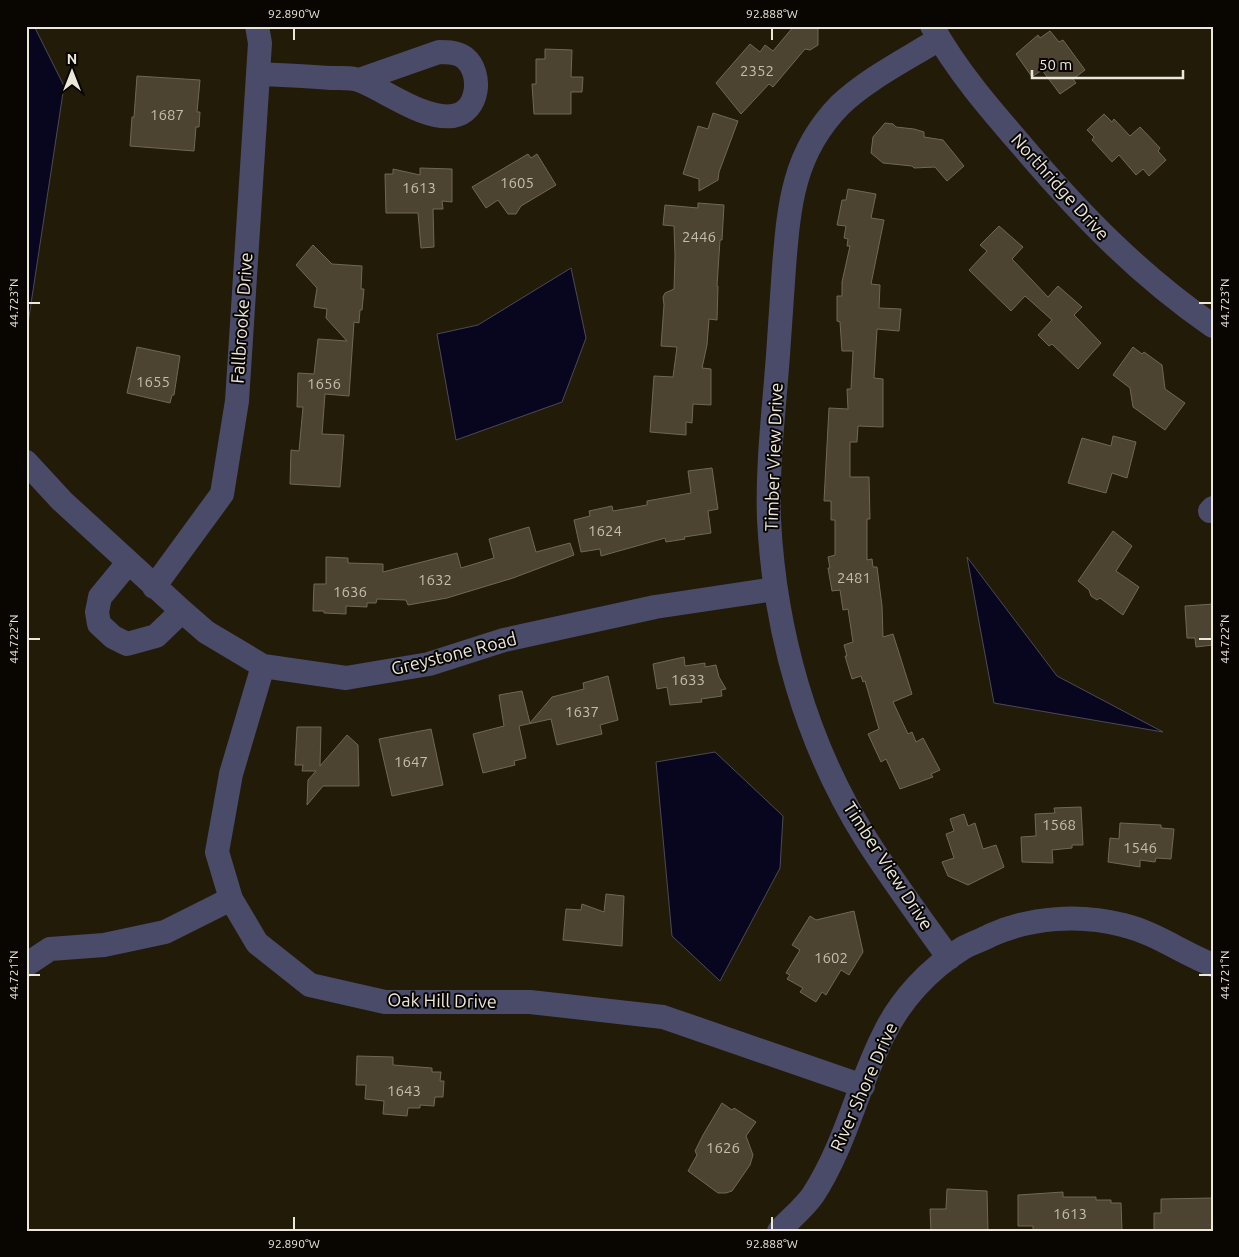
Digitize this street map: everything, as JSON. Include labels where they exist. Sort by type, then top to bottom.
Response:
[{"type":"street","name":"Fallbrooke Drive","points":[[154,588],[222,494],[237,401],[260,43],[257,26]]},
{"type":"street","name":"Northridge Drive","points":[[936,33],[978,95],[1072,203],[1138,268],[1166,292],[1213,326]]},
{"type":"street","name":"Timber View Drive","points":[[936,33],[840,106],[814,140],[796,178],[788,220],[771,448],[769,518],[775,589],[790,661],[815,737],[828,767],[866,838],[949,958]]},
{"type":"street","points":[[258,74],[359,80]]},
{"type":"street","name":"Greystone Road","points":[[26,462],[62,500],[154,588],[206,632],[263,666],[346,678],[429,664],[504,640],[655,607],[775,589]]},
{"type":"street","points":[[128,563],[100,596],[97,612],[99,624],[113,637],[128,644],[156,636],[182,611]]},
{"type":"street","name":"Oak Hill Drive","points":[[263,666],[231,774],[218,852],[231,899],[257,943],[310,985],[385,1002],[530,1002],[663,1017],[863,1086]]},
{"type":"street","points":[[26,965],[50,949],[104,945],[165,932],[231,899]]},
{"type":"street","name":"River Shore Drive","points":[[779,1231],[812,1196],[838,1148],[882,1036],[898,1011],[916,988],[949,958],[965,947],[1004,929],[1018,925],[1062,919],[1091,919],[1123,925],[1151,934],[1213,965]]},
{"type":"water","points":[[26,26],[34,26],[64,86],[27,330]]},
{"type":"water","points":[[571,268],[586,338],[562,402],[456,440],[437,334],[478,325]]},
{"type":"water","points":[[967,557],[1057,676],[1163,732],[994,703]]},
{"type":"water","points":[[715,752],[783,816],[780,868],[720,981],[672,936],[656,762]]},
{"type":"building","points":[[794,26],[818,26],[818,45],[810,50],[805,49],[773,87],[769,84],[741,114],[716,83],[750,44],[760,52],[765,45],[773,51]]},
{"type":"building","points":[[1050,31],[1059,42],[1063,40],[1085,70],[1073,79],[1076,83],[1060,94],[1042,70],[1032,77],[1016,54],[1038,35],[1040,38]]},
{"type":"building","points":[[545,49],[572,50],[571,77],[583,77],[582,92],[571,92],[571,114],[534,114],[532,84],[536,84],[536,59],[545,59]]},
{"type":"building","points":[[137,76],[200,80],[197,112],[200,112],[199,127],[196,127],[194,151],[130,146]]},
{"type":"building","points":[[713,113],[738,121],[719,172],[718,180],[699,191],[699,179],[683,174],[698,126],[708,129]]},
{"type":"building","points":[[1104,114],[1112,122],[1114,119],[1130,136],[1140,127],[1160,148],[1158,151],[1166,160],[1149,176],[1143,169],[1136,175],[1119,155],[1112,162],[1092,140],[1094,137],[1087,130]]},
{"type":"building","points":[[885,123],[924,132],[924,137],[943,140],[964,166],[947,181],[935,167],[914,168],[912,166],[883,163],[871,153],[873,137]]},
{"type":"building","points":[[528,154],[531,158],[537,154],[556,185],[521,206],[516,214],[508,214],[498,200],[486,208],[472,187]]},
{"type":"building","points":[[420,168],[452,169],[452,202],[442,201],[443,209],[433,209],[434,247],[421,248],[418,213],[386,213],[385,174],[393,174],[393,169],[420,175]]},
{"type":"building","points":[[848,189],[876,194],[871,218],[884,220],[871,284],[880,285],[879,308],[901,309],[899,331],[877,329],[874,378],[883,379],[883,427],[858,426],[857,442],[850,442],[850,477],[869,477],[870,519],[867,519],[867,560],[872,559],[873,567],[877,567],[882,606],[883,637],[893,634],[912,694],[893,702],[908,734],[912,732],[916,742],[923,738],[940,770],[931,774],[933,777],[900,789],[886,759],[881,762],[868,734],[879,729],[865,681],[863,682],[861,676],[852,679],[845,656],[847,656],[844,645],[853,642],[848,609],[843,610],[840,590],[832,591],[828,568],[830,568],[828,557],[835,555],[835,520],[831,520],[831,501],[824,501],[829,408],[848,409],[847,389],[851,389],[853,351],[842,351],[840,322],[837,321],[837,296],[842,296],[842,282],[850,246],[847,246],[848,239],[844,238],[846,226],[837,225],[842,200],[846,200]]},
{"type":"building","points":[[698,203],[724,205],[717,286],[717,320],[709,319],[707,345],[702,368],[711,369],[711,405],[693,404],[692,423],[686,422],[686,435],[650,432],[654,376],[673,377],[677,347],[661,346],[663,297],[665,293],[674,289],[675,256],[674,226],[663,225],[665,205],[698,208]]},
{"type":"building","points":[[999,226],[1023,247],[1012,259],[1048,297],[1058,286],[1082,307],[1074,315],[1101,343],[1078,369],[1052,344],[1049,346],[1038,335],[1052,320],[1025,296],[1011,311],[969,270],[987,251],[980,245]]},
{"type":"building","points":[[313,245],[332,264],[362,266],[361,289],[364,289],[362,310],[360,310],[359,323],[354,322],[349,396],[325,394],[322,434],[344,435],[340,487],[290,484],[291,450],[299,451],[303,407],[297,407],[298,373],[314,374],[318,339],[347,341],[326,318],[327,309],[314,307],[317,288],[296,265]]},
{"type":"building","points":[[137,347],[180,356],[174,395],[172,395],[170,403],[127,393]]},
{"type":"building","points":[[1133,347],[1142,354],[1144,352],[1162,365],[1165,389],[1185,403],[1165,430],[1133,407],[1130,388],[1113,375]]},
{"type":"building","points":[[1113,436],[1136,442],[1127,478],[1112,473],[1106,493],[1068,483],[1082,438],[1111,446]]},
{"type":"building","points":[[712,468],[718,509],[708,511],[711,533],[666,542],[665,538],[601,556],[600,549],[581,552],[574,520],[590,516],[589,511],[612,506],[613,511],[647,505],[647,501],[691,493],[688,471]]},
{"type":"building","points":[[529,527],[536,552],[570,543],[574,555],[513,578],[447,598],[408,605],[406,600],[377,599],[376,603],[367,603],[367,607],[346,606],[346,614],[313,611],[314,584],[326,584],[326,557],[348,558],[348,563],[383,564],[383,572],[457,553],[461,568],[494,558],[489,539]]},
{"type":"building","points":[[1113,531],[1132,546],[1116,571],[1139,587],[1123,615],[1100,598],[1097,600],[1091,596],[1089,590],[1078,581]]},
{"type":"building","points":[[1213,604],[1213,645],[1196,647],[1195,638],[1187,638],[1185,606]]},
{"type":"building","points":[[684,657],[685,666],[705,663],[705,667],[716,665],[719,677],[726,689],[721,690],[722,696],[701,699],[702,702],[670,705],[667,687],[657,689],[653,664]]},
{"type":"building","points":[[608,676],[618,720],[600,725],[602,734],[557,745],[551,719],[519,726],[526,758],[514,761],[515,765],[483,773],[473,734],[504,726],[499,695],[522,691],[530,723],[552,697],[584,689],[583,683]]},
{"type":"building","points":[[297,727],[321,727],[320,766],[347,735],[358,745],[359,786],[323,786],[307,805],[308,780],[316,771],[302,771],[303,765],[295,765]]},
{"type":"building","points":[[431,729],[443,785],[392,796],[379,739]]},
{"type":"building","points":[[1081,807],[1083,845],[1072,845],[1072,848],[1052,850],[1053,863],[1022,862],[1021,837],[1036,836],[1035,814],[1055,813],[1054,808]]},
{"type":"building","points":[[964,814],[968,826],[975,823],[983,849],[996,845],[1004,867],[968,885],[948,876],[942,862],[954,858],[946,834],[954,831],[950,819]]},
{"type":"building","points":[[1120,823],[1161,825],[1161,828],[1174,829],[1171,859],[1156,858],[1155,862],[1140,860],[1140,867],[1108,862],[1110,838],[1119,839]]},
{"type":"building","points":[[606,894],[624,896],[622,946],[563,940],[566,909],[581,910],[582,904],[604,912]]},
{"type":"building","points":[[854,911],[863,952],[849,975],[841,970],[826,995],[822,992],[816,1002],[800,992],[803,988],[787,979],[790,975],[786,973],[800,950],[792,945],[810,916],[816,920]]},
{"type":"building","points":[[357,1056],[393,1057],[393,1065],[432,1068],[432,1072],[441,1072],[440,1081],[444,1081],[443,1097],[435,1097],[434,1106],[420,1105],[420,1108],[408,1108],[407,1116],[383,1114],[384,1101],[365,1099],[366,1085],[356,1085]]},
{"type":"building","points":[[722,1103],[756,1122],[746,1136],[753,1155],[750,1165],[732,1191],[718,1193],[688,1171],[697,1155],[695,1151],[703,1135]]},
{"type":"building","points":[[947,1189],[987,1191],[988,1231],[931,1231],[930,1209],[946,1209]]},
{"type":"building","points":[[1063,1192],[1063,1197],[1096,1197],[1096,1200],[1111,1200],[1111,1203],[1121,1203],[1122,1231],[1033,1231],[1033,1226],[1018,1226],[1018,1195]]},
{"type":"building","points":[[1213,1198],[1213,1231],[1154,1231],[1154,1213],[1161,1213],[1161,1199]]}]
